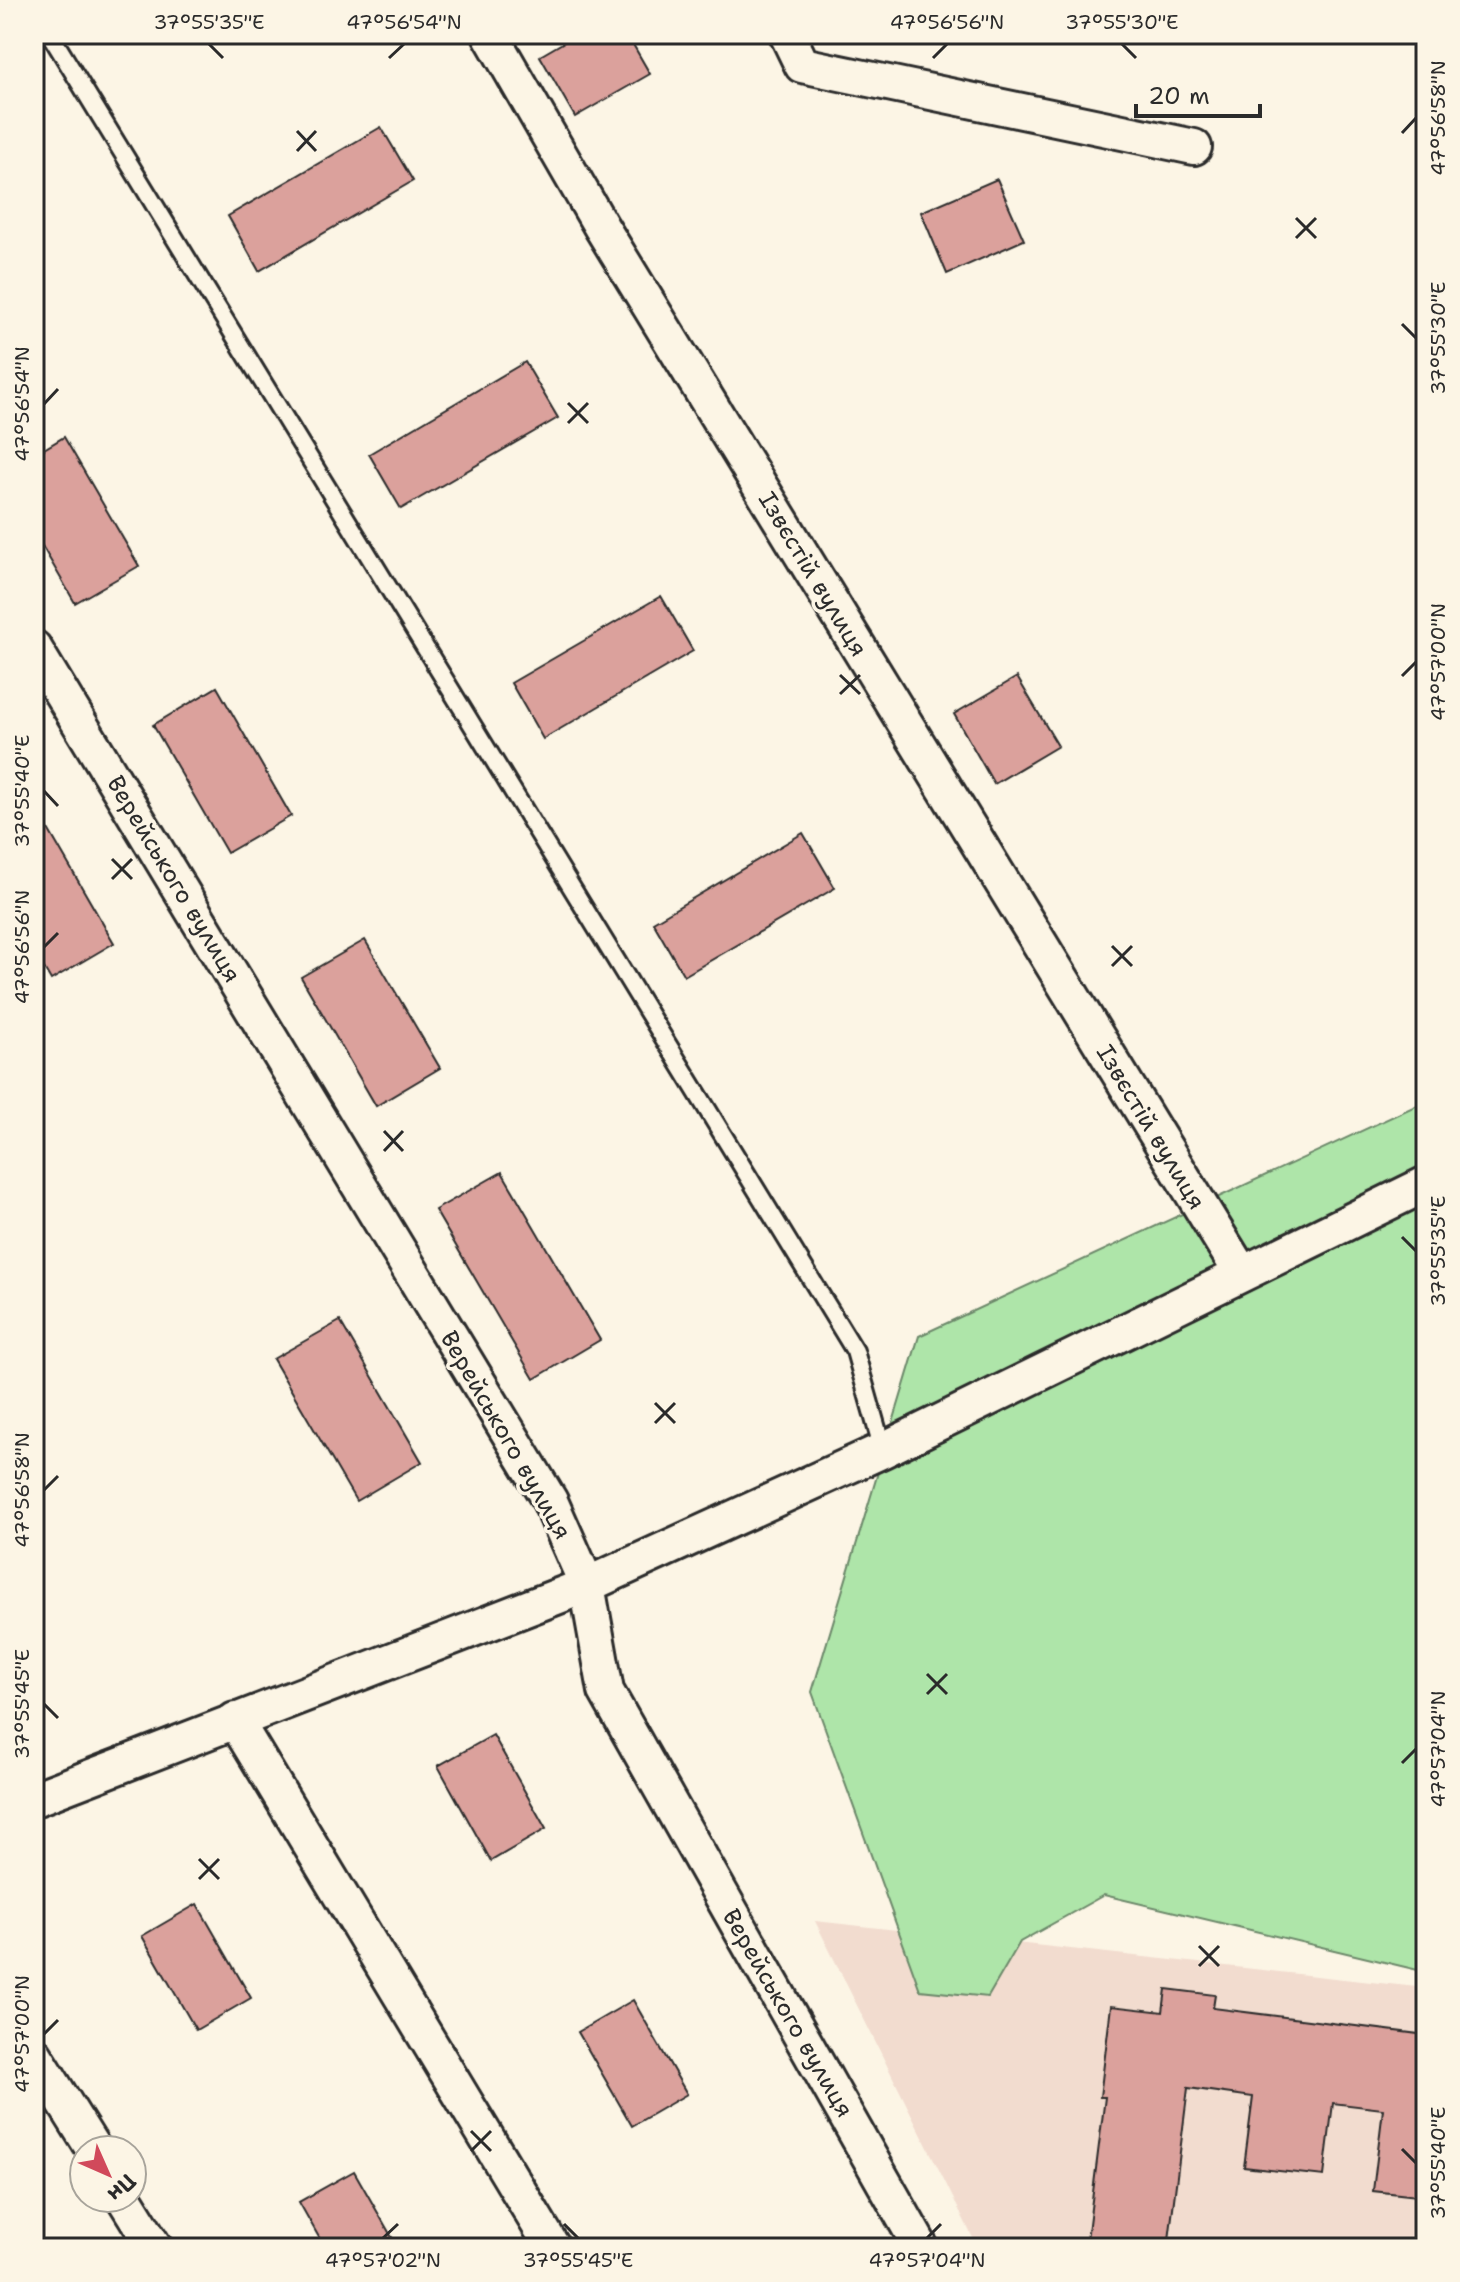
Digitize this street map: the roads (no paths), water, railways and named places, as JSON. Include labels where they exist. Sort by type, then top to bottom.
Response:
[{"type":"street","name":"Ізвєстій вулиця","points":[[490,34],[602,228],[1242,1274]]},
{"type":"street","points":[[787,34],[802,65],[1194,147]]},
{"type":"street","name":"Верейського вулиця","points":[[34,648],[550,1501],[587,1585],[606,1691],[921,2248]]},
{"type":"street","points":[[34,1799],[587,1585],[883,1450],[1426,1184]]},
{"type":"street","points":[[235,1720],[553,2248]]},
{"type":"street","points":[[34,2054],[84,2134]]},
{"type":"street","points":[[134,2214],[155,2248]]},
{"type":"lane","points":[[50,34],[855,1351],[883,1450]]}]
